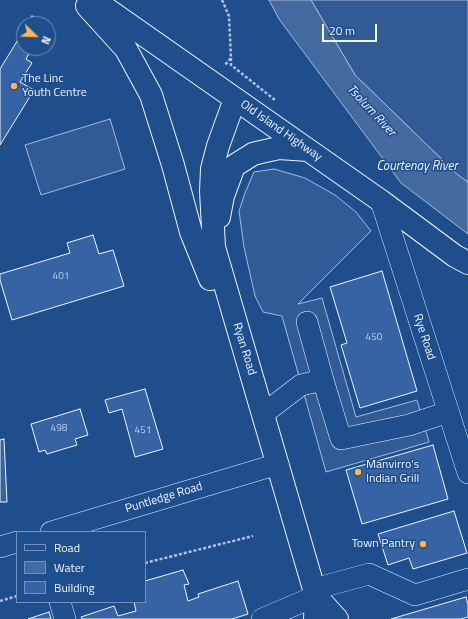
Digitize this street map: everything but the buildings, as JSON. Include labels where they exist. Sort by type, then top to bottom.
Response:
[{"type":"main road","points":[[82,0],[126,49],[151,95],[173,165],[191,232],[263,414]]},
{"type":"main road","name":"Old Island Highway","points":[[94,0],[381,201],[455,256],[468,263]]},
{"type":"main road","name":"Ryan Road","points":[[235,99],[218,146],[212,169],[211,191],[214,247],[315,592],[315,619]]},
{"type":"main road","points":[[214,247],[223,196],[234,166],[253,154],[279,148],[308,150]]},
{"type":"main road","name":"Ryan Road","points":[[315,592],[337,619]]},
{"type":"street","name":"Rye Road","points":[[381,201],[468,473]]},
{"type":"street","points":[[307,322],[341,439],[410,425],[448,412]]},
{"type":"street","points":[[263,414],[301,385],[323,380]]},
{"type":"street","name":"Puntledge Road","points":[[54,531],[278,464]]},
{"type":"street","points":[[0,547],[16,542]]},
{"type":"street","points":[[262,619],[315,592],[369,574],[415,595],[468,579]]},
{"type":"street","points":[[60,603],[65,619]]},
{"type":"path","points":[[211,82],[231,58],[229,16],[222,0]]},
{"type":"path","points":[[146,563],[253,536]]},
{"type":"path","points":[[0,601],[16,596]]},
{"type":"shaded area","points":[[311,0],[468,0],[468,182],[458,175],[355,75]]},
{"type":"shaded area","points":[[110,119],[125,169],[41,195],[25,145]]},
{"type":"shaded area","points":[[274,169],[305,178],[335,195],[356,212],[371,231],[298,304],[322,298],[356,417],[417,400],[429,442],[326,472],[282,316],[263,312],[255,296],[244,247],[239,211],[245,193],[254,172]]},
{"type":"water","name":"Courtenay River","points":[[269,0],[311,0],[355,75],[458,175],[468,182],[468,234],[401,183],[279,19]]},
{"type":"place","name":"The Linc Youth Centre","points":[[14,86]]},
{"type":"place","name":"Manvirro's Indian Grill","points":[[358,472]]},
{"type":"place","name":"Town Pantry","points":[[423,544]]},
{"type":"water label","name":"Tsolum River","points":[[371,111]]}]
